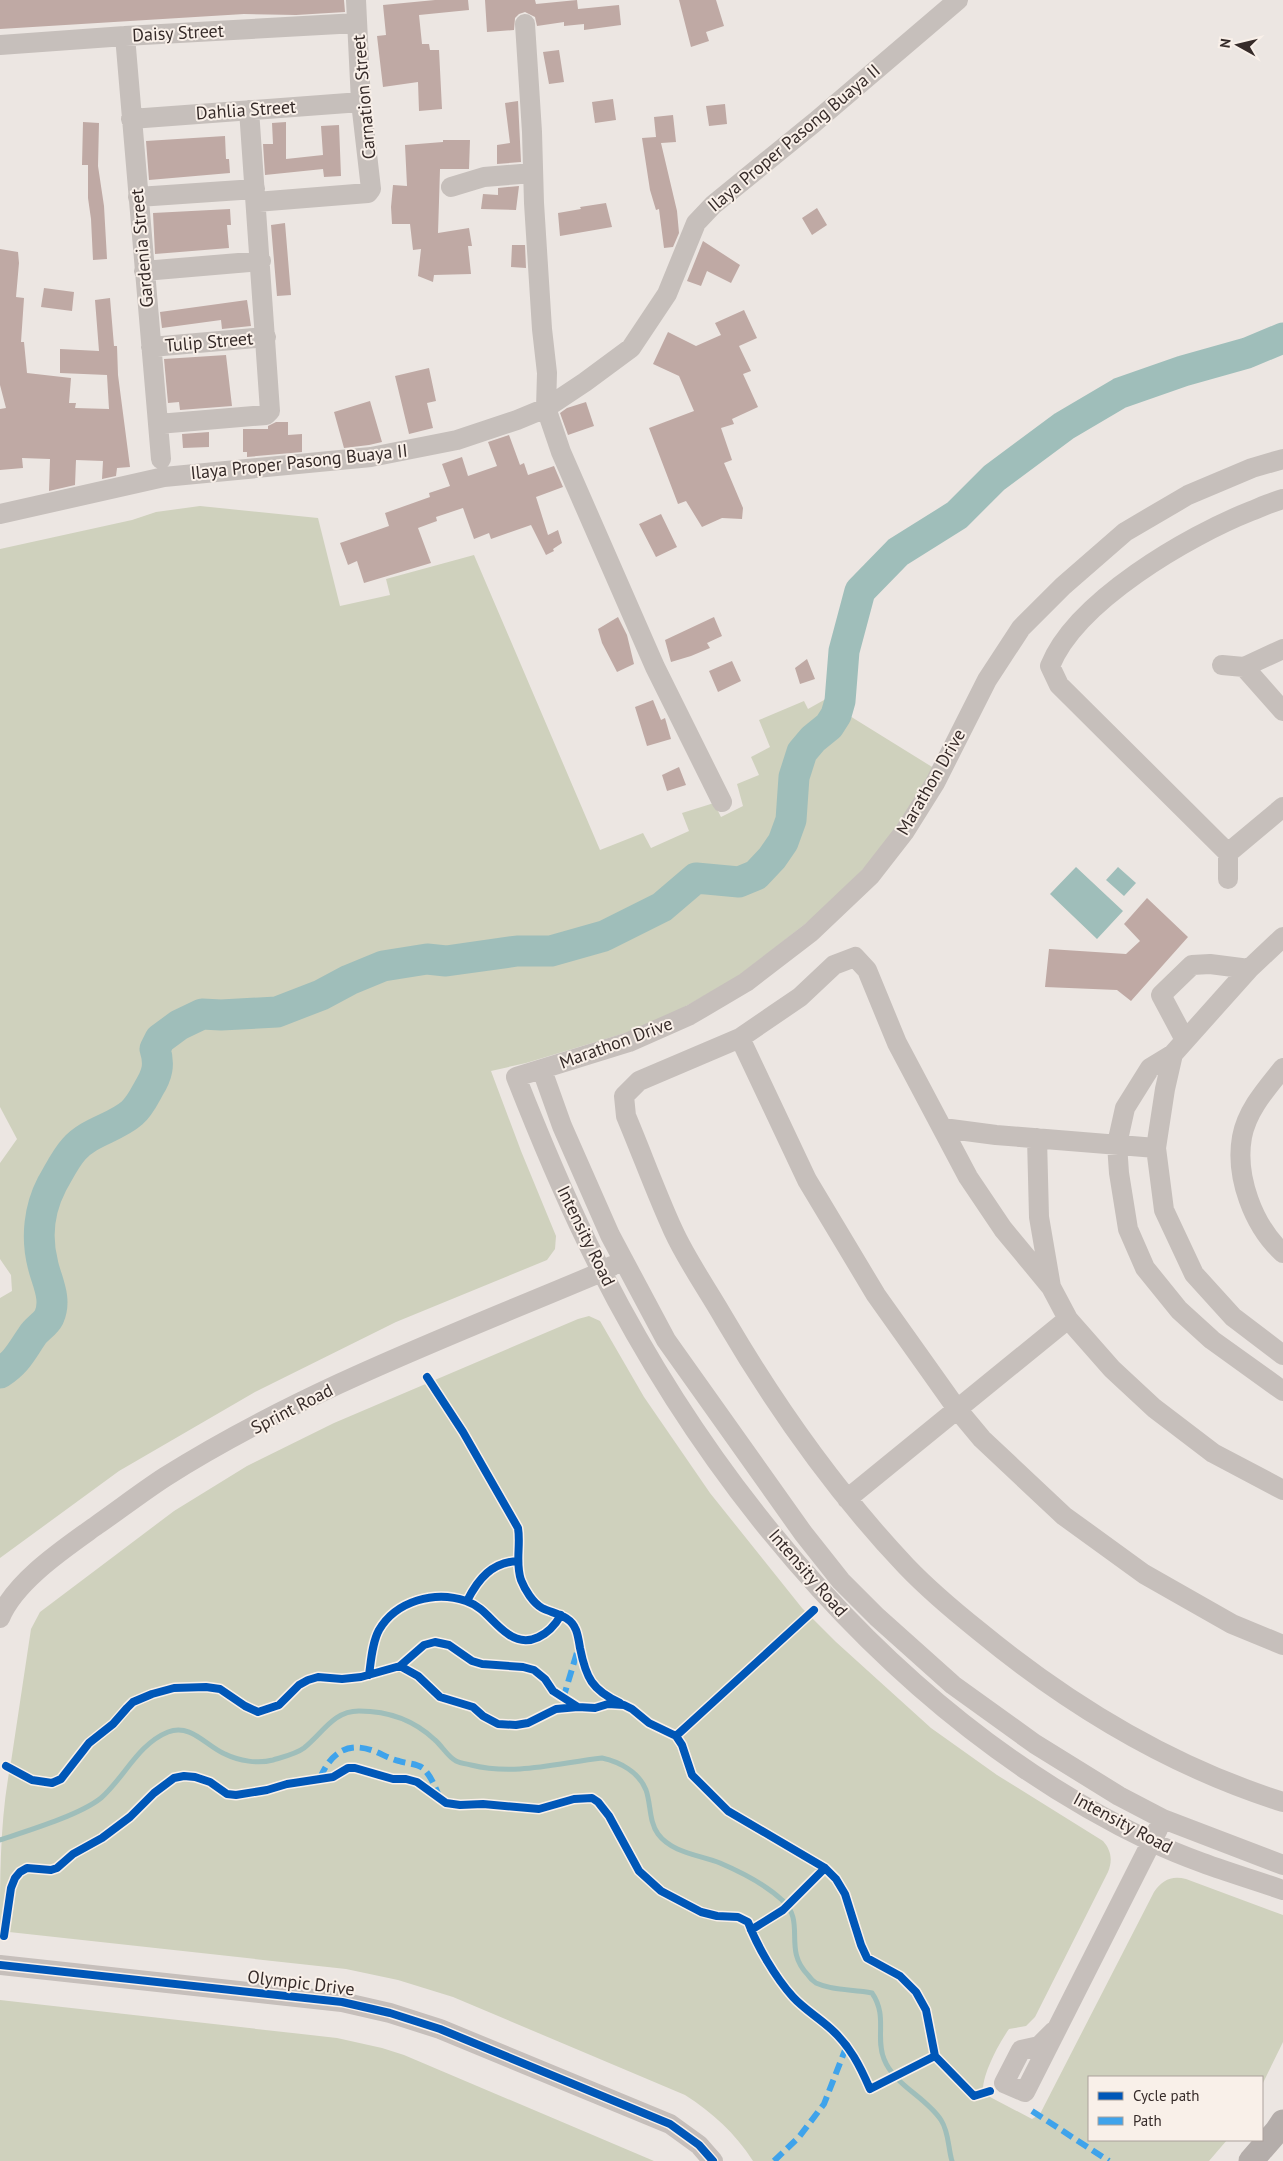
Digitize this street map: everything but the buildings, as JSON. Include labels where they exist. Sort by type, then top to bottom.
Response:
[{"type":"main road","points":[[1250,2161],[1277,2132],[1283,2122]]},
{"type":"street","name":"Carnation Street","points":[[256,195],[368,193],[372,189],[361,102],[356,0]]},
{"type":"street","name":"Ilaya Proper Pasong Buaya II","points":[[0,514],[164,477],[371,457],[457,440],[546,408],[631,348],[667,294],[696,223],[713,205],[815,122],[958,0]]},
{"type":"street","name":"Daisy Street","points":[[0,46],[125,36],[357,23]]},
{"type":"street","points":[[525,24],[542,329],[547,373],[546,408],[561,452],[655,666],[722,802]]},
{"type":"street","name":"Gardenia Street","points":[[125,36],[161,459]]},
{"type":"street","name":"Dahlia Street","points":[[131,119],[361,102]]},
{"type":"street","points":[[158,424],[266,415],[270,411],[249,110]]},
{"type":"street","points":[[451,187],[484,177],[533,172]]},
{"type":"street","points":[[138,197],[256,195]]},
{"type":"street","points":[[144,270],[261,261]]},
{"type":"street","name":"Tulip Street","points":[[151,347],[266,337]]},
{"type":"street","name":"Marathon Drive","points":[[516,1077],[629,1042],[690,1015],[746,982],[811,932],[870,876],[905,831],[935,783],[987,680],[1021,628],[1063,586],[1126,532],[1188,495],[1252,468],[1283,458]]},
{"type":"street","points":[[1228,879],[1228,853],[1059,685],[1050,666],[1056,652],[1088,614],[1154,560],[1221,523],[1283,499]]},
{"type":"street","points":[[1222,665],[1244,667],[1283,649]]},
{"type":"street","points":[[1244,667],[1283,712]]},
{"type":"street","points":[[1228,853],[1283,807]]},
{"type":"street","points":[[1283,937],[1250,969],[1179,1047],[1150,1068],[1125,1108],[1117,1144],[1119,1172],[1128,1229],[1145,1268],[1179,1310],[1212,1340],[1283,1391]]},
{"type":"street","points":[[1283,1490],[1213,1453],[1154,1408],[1112,1369],[1068,1319],[1051,1287],[1003,1229],[968,1177],[897,1043],[867,970],[855,957],[834,965],[800,996],[740,1038],[639,1081],[624,1096],[626,1116],[674,1232],[760,1380],[847,1499],[907,1567],[957,1613],[1025,1669],[1086,1709],[1137,1739],[1256,1793],[1283,1802]]},
{"type":"street","points":[[1250,969],[1210,964],[1192,965],[1161,995],[1179,1047],[1165,1089],[1156,1148],[1164,1210],[1194,1274],[1233,1317],[1283,1355]]},
{"type":"street","points":[[740,1038],[807,1180],[876,1294],[957,1409],[995,1452],[1064,1516],[1144,1574],[1232,1624],[1283,1645]]},
{"type":"street","points":[[1283,1068],[1253,1108],[1242,1136],[1240,1164],[1246,1193],[1258,1221],[1283,1252]]},
{"type":"street","name":"Intensity Road","points":[[542,1070],[585,1181],[623,1261],[666,1340],[803,1533],[841,1581],[914,1652],[994,1716],[1076,1771],[1163,1819],[1283,1865]]},
{"type":"street","name":"Intensity Road","points":[[516,1077],[562,1188],[602,1271],[645,1349],[710,1449],[778,1541],[852,1623],[905,1674],[973,1730],[1060,1790],[1152,1842],[1283,1890]]},
{"type":"street","points":[[943,1128],[1156,1148]]},
{"type":"street","points":[[1037,1138],[1039,1217],[1051,1287]]},
{"type":"street","name":"Sprint Road","points":[[0,1618],[14,1593],[60,1552],[165,1478],[202,1456],[278,1415],[374,1368],[623,1261]]},
{"type":"street","points":[[1212,1340],[1233,1317]]},
{"type":"street","points":[[847,1499],[1068,1319]]},
{"type":"street","points":[[1054,2031],[1163,1819]]},
{"type":"street","name":"Olympic Drive","points":[[0,1965],[342,2002],[390,2013],[440,2029],[670,2124],[700,2145],[713,2161]]},
{"type":"green space","points":[[200,506],[318,518],[340,606],[390,595],[386,579],[474,555],[600,850],[643,833],[651,848],[689,831],[682,813],[714,803],[721,817],[743,806],[737,784],[759,775],[751,757],[770,747],[759,720],[804,701],[808,709],[824,700],[937,770],[874,858],[823,910],[736,978],[670,1015],[635,1030],[526,1063],[491,1071],[556,1236],[555,1249],[547,1260],[396,1322],[255,1392],[119,1471],[0,1558],[0,1298],[12,1291],[11,1275],[0,1259],[0,1163],[17,1139],[0,1107],[0,549],[132,520],[156,512]]},
{"type":"green space","points":[[589,1316],[600,1321],[644,1397],[710,1493],[802,1608],[836,1642],[931,1728],[997,1775],[1103,1841],[1108,1848],[1111,1859],[1110,1868],[1035,2017],[1026,2026],[1009,2029],[992,2058],[983,2090],[990,2097],[1032,2119],[1040,2114],[1154,1892],[1160,1884],[1172,1878],[1186,1879],[1283,1915],[1283,2042],[1263,2083],[1263,2076],[1088,2076],[1088,2141],[1226,2141],[1209,2161],[753,2161],[739,2141],[723,2124],[685,2095],[453,1997],[398,1980],[346,1969],[0,1931],[1,1867],[7,1783],[31,1629],[40,1612],[174,1511],[247,1466],[334,1423]]},
{"type":"green space","points":[[0,2000],[337,2038],[382,2048],[404,2055],[654,2161],[0,2161]]},
{"type":"water","points":[[1076,867],[1123,911],[1097,939],[1050,894]]},
{"type":"water","points":[[1118,867],[1136,883],[1124,896],[1106,880]]},
{"type":"waterway","points":[[0,1373],[11,1365],[47,1320],[51,1310],[52,1297],[43,1265],[39,1234],[44,1203],[52,1184],[68,1157],[80,1143],[125,1118],[142,1101],[156,1074],[157,1060],[155,1049],[160,1039],[179,1025],[202,1014],[221,1015],[277,1012],[321,995],[349,980],[383,966],[427,959],[446,961],[517,951],[551,951],[604,936],[662,907],[696,878],[739,882],[756,875],[772,858],[783,842],[791,820],[794,777],[802,752],[813,739],[829,726],[836,715],[840,701],[844,651],[860,591],[898,552],[957,515],[994,478],[1064,426],[1120,393],[1183,371],[1247,353],[1283,338]]},
{"type":"waterway","points":[[0,1840],[53,1822],[92,1804],[109,1790],[140,1753],[157,1737],[176,1730],[191,1733],[230,1756],[255,1762],[267,1761],[301,1750],[329,1724],[342,1715],[350,1712],[369,1711],[390,1715],[409,1722],[438,1742],[453,1759],[471,1765],[487,1768],[520,1769],[602,1758],[609,1760],[622,1765],[639,1778],[648,1795],[655,1829],[664,1840],[687,1853],[720,1863],[744,1874],[782,1900],[789,1908],[793,1917],[796,1955],[800,1965],[816,1983],[823,1986],[872,1993],[879,2010],[884,2059],[902,2084],[927,2104],[941,2120],[947,2135],[952,2161]]},
{"type":"marked path","points":[[563,1699],[578,1649]]},
{"type":"marked path","points":[[320,1778],[329,1762],[341,1751],[356,1747],[364,1748],[421,1767],[431,1778],[439,1796]]},
{"type":"marked path","points":[[774,2161],[799,2137],[824,2104],[847,2045]]},
{"type":"marked path","points":[[1032,2111],[1109,2161]]},
{"type":"cycle path","points":[[427,1377],[463,1432],[518,1528],[519,1574],[527,1592],[539,1606],[570,1621],[576,1630],[582,1658],[592,1682],[603,1693],[620,1703]]},
{"type":"cycle path","points":[[467,1601],[481,1579],[493,1568],[518,1561]]},
{"type":"cycle path","points":[[369,1675],[373,1646],[379,1630],[395,1612],[417,1600],[442,1597],[466,1601],[478,1607],[508,1634],[524,1640],[531,1640],[545,1633],[561,1615]]},
{"type":"cycle path","points":[[676,1736],[814,1610]]},
{"type":"cycle path","points":[[6,1766],[32,1780],[52,1783],[61,1779],[89,1743],[113,1724],[133,1702],[174,1688],[206,1687],[220,1689],[245,1706],[258,1712],[279,1705],[299,1685],[308,1680],[318,1677],[342,1679],[361,1677],[400,1666],[424,1645],[435,1642],[449,1645],[472,1661],[482,1664],[523,1667],[534,1670],[545,1679],[553,1691],[578,1707],[595,1708],[608,1704],[624,1705],[649,1723],[676,1736],[682,1745],[692,1775],[728,1811],[825,1868],[836,1879],[845,1894],[867,1958],[900,1976],[916,1992],[926,2010],[935,2056],[974,2096],[990,2091]]},
{"type":"cycle path","points":[[400,1666],[418,1676],[440,1697],[473,1707],[483,1716],[498,1724],[516,1725],[528,1723],[556,1709],[578,1707]]},
{"type":"cycle path","points":[[4,1936],[11,1888],[20,1872],[27,1868],[51,1870],[57,1868],[73,1854],[102,1838],[130,1817],[154,1793],[174,1778],[184,1776],[195,1777],[210,1782],[227,1794],[236,1795],[267,1790],[287,1784],[333,1777],[348,1768],[355,1768],[393,1779],[406,1779],[417,1782],[446,1803],[460,1805],[483,1804],[539,1809],[574,1799],[592,1798],[598,1802],[609,1816],[639,1871],[661,1891],[701,1912],[717,1916],[738,1917],[748,1922],[761,1951],[786,1989],[844,2042],[858,2064],[870,2089],[935,2056]]},
{"type":"cycle path","points":[[751,1930],[783,1910],[825,1868]]},
{"type":"cycle path","points":[[0,1965],[342,2002],[390,2013],[440,2029],[670,2124],[699,2145],[713,2161]]}]
